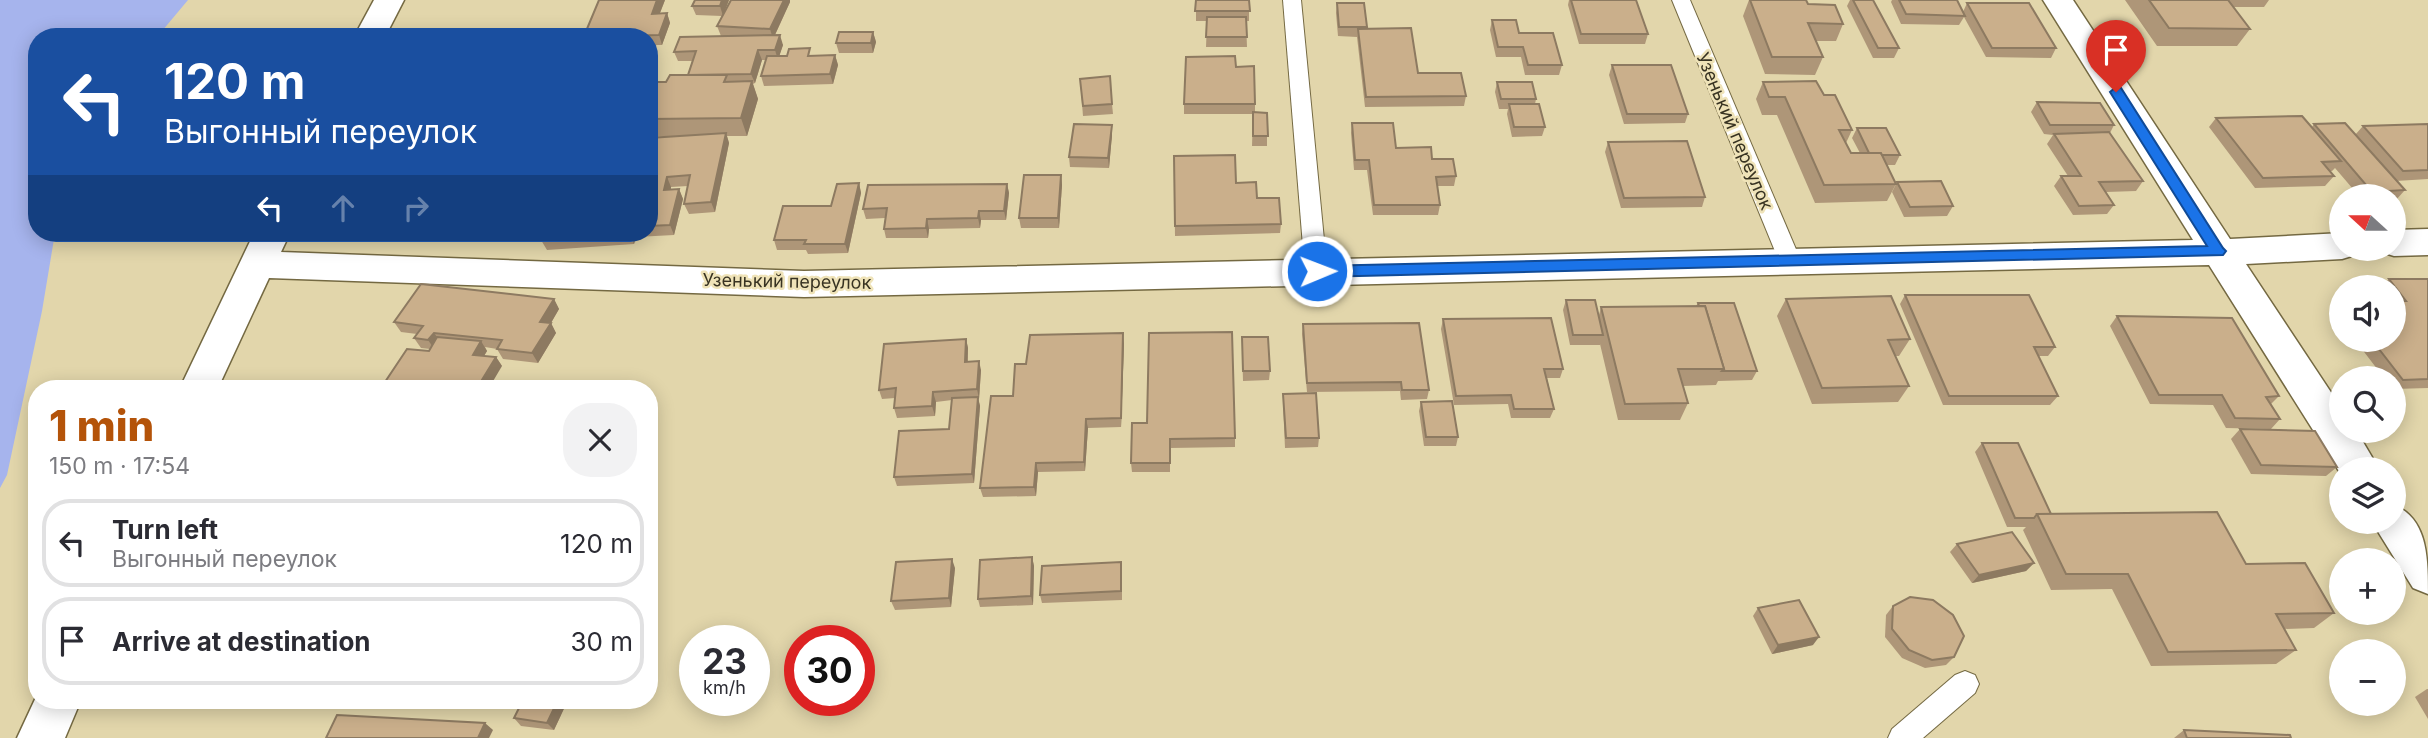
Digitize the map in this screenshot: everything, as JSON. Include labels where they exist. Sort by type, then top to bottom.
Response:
[{"type":"street","points":[[374,28],[389,0]]},
{"type":"street","points":[[2058,0],[2351,457]]},
{"type":"street","points":[[2406,243],[2428,242]]},
{"type":"street","name":"Узенький переулок","points":[[265,248],[804,284],[2329,247]]},
{"type":"street","points":[[204,380],[265,248]]},
{"type":"street","points":[[2401,534],[2428,575]]},
{"type":"street","points":[[41,738],[54,709]]},
{"type":"lane","points":[[1292,0],[1317,271]]},
{"type":"lane","name":"Узенький переулок","points":[[1681,0],[1790,261]]},
{"type":"lane","points":[[1902,738],[1965,684]]},
{"type":"shaded area","points":[[0,0],[188,0],[165,28],[28,28],[28,242],[54,242],[42,311],[7,475],[0,488]]},
{"type":"building","points":[[599,0],[657,0],[652,14],[667,13],[659,35],[658,28],[587,28]]},
{"type":"building","points":[[695,0],[722,0],[720,6],[692,6]]},
{"type":"building","points":[[731,0],[784,0],[770,29],[717,26]]},
{"type":"building","points":[[1196,0],[1249,0],[1250,11],[1195,11]]},
{"type":"building","points":[[1571,0],[1636,0],[1648,34],[1581,34]]},
{"type":"building","points":[[1750,0],[1806,0],[1808,4],[1835,5],[1843,24],[1808,23],[1823,57],[1772,57]]},
{"type":"building","points":[[1853,0],[1873,0],[1899,48],[1878,48]]},
{"type":"building","points":[[1899,0],[1957,0],[1965,16],[1906,14]]},
{"type":"building","points":[[2149,0],[2228,0],[2250,29],[2169,28]]},
{"type":"building","points":[[1337,3],[1364,3],[1367,27],[1339,27]]},
{"type":"building","points":[[1967,3],[2029,3],[2056,48],[1992,48]]},
{"type":"building","points":[[1207,17],[1246,17],[1247,37],[1206,37]]},
{"type":"building","points":[[1492,20],[1516,20],[1519,33],[1553,33],[1562,65],[1528,65],[1523,47],[1498,47]]},
{"type":"building","points":[[1411,28],[1418,73],[1461,73],[1466,96],[1366,97],[1358,29]]},
{"type":"building","points":[[839,32],[873,32],[871,43],[836,43]]},
{"type":"building","points":[[780,35],[775,50],[758,50],[751,74],[688,75],[696,51],[674,52],[680,37]]},
{"type":"building","points":[[810,48],[808,56],[835,55],[830,74],[761,76],[767,56],[787,56],[789,49]]},
{"type":"building","points":[[1235,56],[1236,67],[1254,66],[1255,104],[1184,104],[1186,57]]},
{"type":"building","points":[[1612,65],[1671,65],[1688,114],[1627,114]]},
{"type":"building","points":[[670,75],[727,75],[724,82],[752,81],[741,118],[658,119],[658,82],[666,82]]},
{"type":"building","points":[[1110,76],[1112,104],[1083,106],[1080,79]]},
{"type":"building","points":[[1816,81],[1824,95],[1835,95],[1852,130],[1839,130],[1851,153],[1881,153],[1896,184],[1824,185],[1785,97],[1769,97],[1763,82]]},
{"type":"building","points":[[1497,82],[1532,82],[1536,99],[1501,99]]},
{"type":"building","points":[[2037,102],[2100,103],[2114,125],[2050,125]]},
{"type":"building","points":[[1509,104],[1539,104],[1545,127],[1514,127]]},
{"type":"building","points":[[1253,112],[1267,113],[1268,136],[1253,136]]},
{"type":"building","points":[[2302,116],[2341,161],[2322,162],[2334,176],[2263,178],[2216,118]]},
{"type":"building","points":[[1352,123],[1393,123],[1396,148],[1431,147],[1432,159],[1453,159],[1456,176],[1436,177],[1440,205],[1374,205],[1369,160],[1355,160]]},
{"type":"building","points":[[2345,123],[2400,184],[2365,184],[2314,124]]},
{"type":"building","points":[[1074,124],[1112,125],[1108,158],[1069,157]]},
{"type":"building","points":[[2428,124],[2428,170],[2403,171],[2363,126]]},
{"type":"building","points":[[1857,128],[1886,128],[1900,155],[1869,153]]},
{"type":"building","points":[[2109,132],[2143,181],[2099,182],[2114,205],[2079,206],[2061,176],[2081,176],[2054,134]]},
{"type":"building","points":[[726,133],[711,202],[684,204],[690,175],[667,177],[664,190],[679,189],[670,225],[658,226],[658,137]]},
{"type":"building","points":[[1687,141],[1705,197],[1624,198],[1608,142]]},
{"type":"building","points":[[1235,155],[1236,183],[1256,182],[1257,198],[1279,198],[1281,224],[1175,226],[1174,156]]},
{"type":"building","points":[[1024,175],[1061,175],[1058,218],[1019,218]]},
{"type":"building","points":[[1941,181],[1953,206],[1910,207],[1897,182]]},
{"type":"building","points":[[859,183],[845,244],[804,244],[806,240],[774,240],[783,206],[831,206],[837,184]]},
{"type":"building","points":[[1007,184],[1004,211],[979,211],[978,218],[927,219],[926,228],[884,229],[887,208],[863,209],[868,185]]},
{"type":"building","points":[[2406,279],[2428,279],[2428,379],[2406,380],[2406,366],[2392,366],[2381,352],[2406,352]]},
{"type":"building","points":[[421,284],[554,299],[540,322],[551,323],[532,353],[497,349],[502,340],[434,333],[428,340],[414,338],[423,326],[394,322]]},
{"type":"building","points":[[1905,295],[2029,295],[2055,347],[2034,347],[2058,396],[1949,396]]},
{"type":"building","points":[[1891,296],[1910,339],[1888,340],[1909,386],[1822,388],[1786,299]]},
{"type":"building","points":[[1566,300],[1595,300],[1603,335],[1573,335]]},
{"type":"building","points":[[1698,303],[1734,303],[1757,371],[1722,371],[1724,369],[1705,306],[1699,306]]},
{"type":"building","points":[[1705,306],[1724,369],[1678,369],[1688,403],[1625,404],[1601,307]]},
{"type":"building","points":[[2117,316],[2232,318],[2279,396],[2266,397],[2280,419],[2235,418],[2222,395],[2159,395]]},
{"type":"building","points":[[1551,318],[1563,369],[1544,369],[1554,409],[1514,409],[1511,395],[1456,396],[1443,319]]},
{"type":"building","points":[[1419,323],[1429,390],[1402,390],[1401,382],[1307,383],[1303,324]]},
{"type":"building","points":[[1232,332],[1235,438],[1170,439],[1170,463],[1131,463],[1132,423],[1147,423],[1149,333]]},
{"type":"building","points":[[1123,333],[1121,418],[1086,419],[1084,462],[1036,463],[1034,487],[980,488],[991,396],[1013,396],[1015,364],[1026,364],[1030,335]]},
{"type":"building","points":[[437,337],[481,341],[473,355],[496,357],[482,380],[386,380],[407,349],[429,351]]},
{"type":"building","points":[[1242,337],[1268,337],[1270,371],[1243,371]]},
{"type":"building","points":[[966,339],[965,362],[979,361],[977,389],[933,392],[932,406],[894,408],[896,388],[879,390],[884,344]]},
{"type":"building","points":[[1316,393],[1319,438],[1286,438],[1283,394]]},
{"type":"building","points":[[978,397],[972,474],[894,477],[899,431],[949,429],[952,398]]},
{"type":"building","points":[[1452,401],[1458,437],[1426,437],[1421,402]]},
{"type":"building","points":[[2240,429],[2315,431],[2331,457],[2329,467],[2261,465]]},
{"type":"building","points":[[1982,443],[2018,443],[2051,514],[2015,518]]},
{"type":"building","points":[[2217,512],[2246,564],[2305,563],[2329,604],[2329,613],[2276,614],[2296,650],[2168,652],[2128,574],[2066,574],[2037,514]]},
{"type":"building","points":[[2012,532],[2034,563],[1979,575],[1957,544]]},
{"type":"building","points":[[1032,557],[1031,596],[978,599],[980,560]]},
{"type":"building","points":[[952,559],[949,598],[891,601],[896,562]]},
{"type":"building","points":[[1121,562],[1121,591],[1040,595],[1042,566]]},
{"type":"building","points":[[1910,597],[1933,600],[1953,615],[1964,636],[1954,657],[1932,660],[1909,650],[1892,629],[1893,606]]},
{"type":"building","points":[[1799,600],[1819,637],[1778,645],[1758,608]]},
{"type":"building","points":[[518,709],[554,709],[547,723],[514,718]]},
{"type":"building","points":[[337,715],[485,723],[478,738],[326,738]]},
{"type":"building","points":[[2184,730],[2290,735],[2291,738],[2187,738]]},
{"type":"route","points":[[1317,271],[2218,251],[2116,92]]}]
